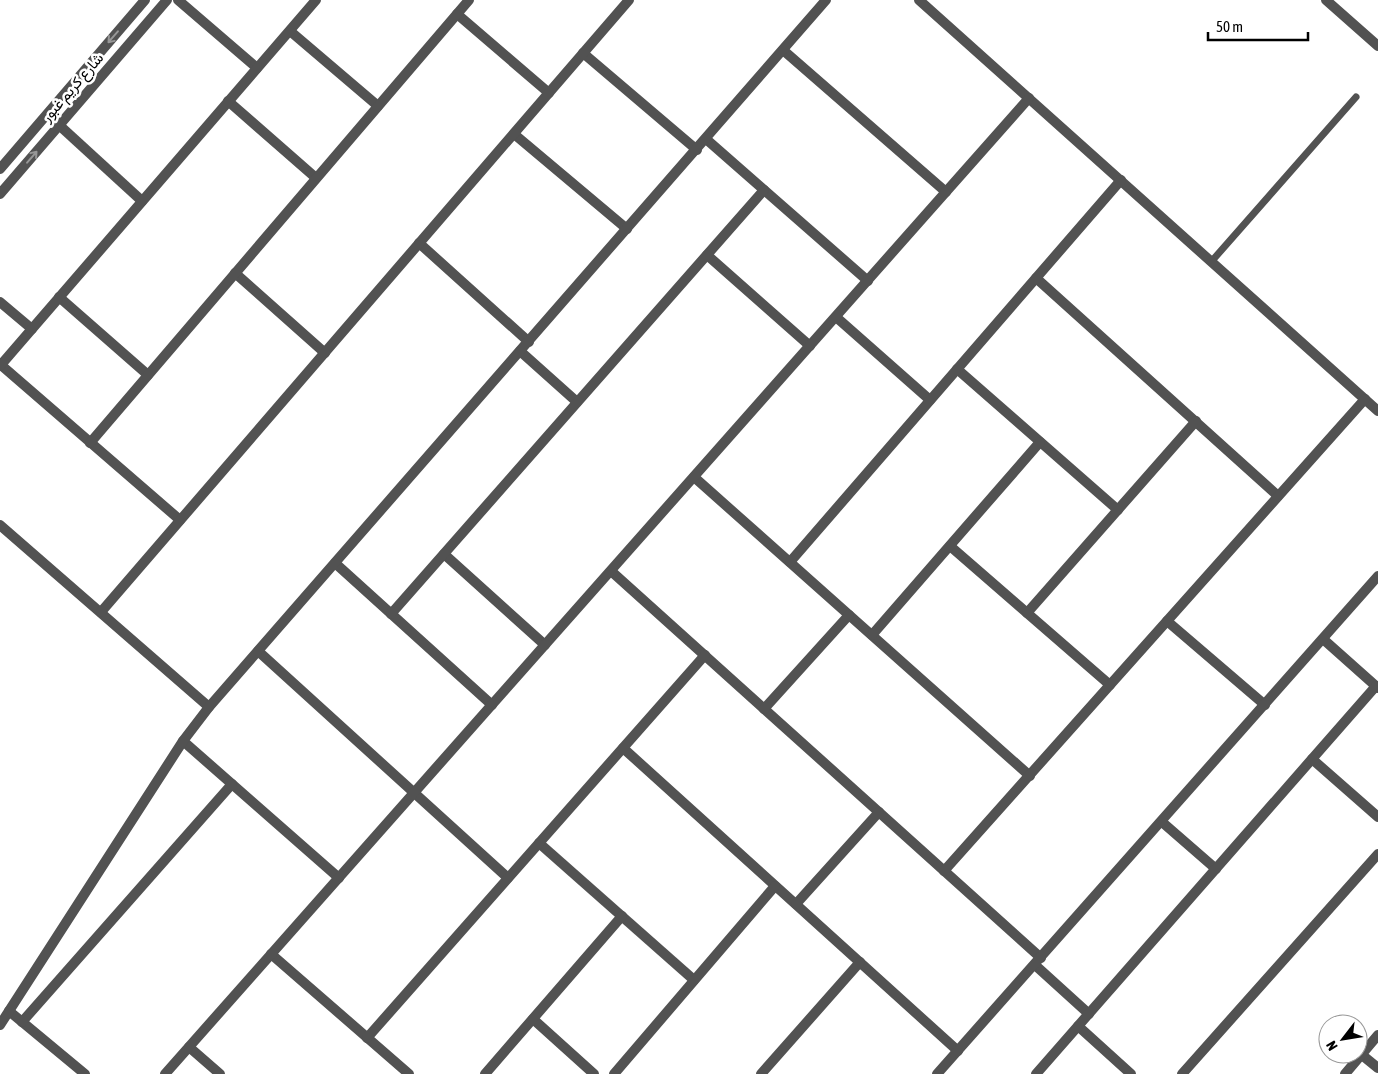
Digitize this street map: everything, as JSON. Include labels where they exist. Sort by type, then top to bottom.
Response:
[{"type":"street","name":"شارع كريم غبور","points":[[0,169],[145,0]]},
{"type":"street","name":"شارع كريم غبور","points":[[0,194],[167,0]]},
{"type":"street","points":[[178,0],[257,68]]},
{"type":"street","points":[[180,520],[0,366],[316,0]]},
{"type":"street","points":[[90,442],[468,0]]},
{"type":"street","points":[[101,612],[629,0]]},
{"type":"street","points":[[0,1026],[183,741],[209,707],[826,0]]},
{"type":"street","points":[[920,0],[1378,411]]},
{"type":"street","points":[[1326,0],[1378,46]]},
{"type":"street","points":[[456,14],[549,93]]},
{"type":"street","points":[[132,15],[144,26]]},
{"type":"street","points":[[290,31],[378,106]]},
{"type":"street","points":[[783,50],[946,192]]},
{"type":"street","points":[[583,53],[697,150]]},
{"type":"street","points":[[165,1074],[1029,98]]},
{"type":"street","points":[[228,101],[316,178]]},
{"type":"street","points":[[59,125],[142,201]]},
{"type":"street","points":[[514,134],[627,229]]},
{"type":"street","points":[[706,139],[868,281]]},
{"type":"street","points":[[790,562],[1121,180]]},
{"type":"street","points":[[392,614],[764,190]]},
{"type":"street","points":[[419,243],[529,342]]},
{"type":"street","points":[[707,255],[810,346]]},
{"type":"street","points":[[235,274],[325,353]]},
{"type":"street","points":[[1036,278],[1278,496]]},
{"type":"street","points":[[59,297],[148,375]]},
{"type":"street","points":[[0,302],[32,329]]},
{"type":"street","points":[[836,317],[930,400]]},
{"type":"street","points":[[520,351],[577,402]]},
{"type":"street","points":[[958,369],[1118,510]]},
{"type":"street","points":[[944,871],[1365,399]]},
{"type":"street","points":[[1027,612],[1196,421]]},
{"type":"street","points":[[872,636],[1040,442]]},
{"type":"street","points":[[694,477],[1030,776]]},
{"type":"street","points":[[0,524],[209,707]]},
{"type":"street","points":[[950,546],[1110,685]]},
{"type":"street","points":[[444,554],[545,645]]},
{"type":"street","points":[[335,563],[492,705]]},
{"type":"street","points":[[611,571],[944,871],[1089,1014]]},
{"type":"street","points":[[937,1074],[1378,576]]},
{"type":"street","points":[[764,709],[849,615]]},
{"type":"street","points":[[1167,621],[1264,705]]},
{"type":"street","points":[[1036,1074],[1377,687],[1323,639]]},
{"type":"street","points":[[258,651],[508,878]]},
{"type":"street","points":[[367,1038],[705,655]]},
{"type":"street","points":[[183,741],[339,878]]},
{"type":"street","points":[[623,748],[958,1051]]},
{"type":"street","points":[[1312,759],[1378,817]]},
{"type":"street","points":[[22,1022],[232,784]]},
{"type":"street","points":[[796,904],[878,812]]},
{"type":"street","points":[[1162,822],[1216,869]]},
{"type":"street","points":[[539,843],[694,980]]},
{"type":"street","points":[[1182,1074],[1378,854]]},
{"type":"street","points":[[614,1074],[775,886]]},
{"type":"street","points":[[485,1074],[622,916]]},
{"type":"street","points":[[272,954],[409,1074]]},
{"type":"street","points":[[761,1074],[860,962]]},
{"type":"street","points":[[9,1011],[85,1074]]},
{"type":"street","points":[[533,1019],[594,1074]]},
{"type":"street","points":[[1078,1026],[1131,1074]]},
{"type":"street","points":[[1374,1048],[1378,1035]]},
{"type":"street","points":[[189,1047],[220,1074]]},
{"type":"street","points":[[1345,1074],[1354,1064]]},
{"type":"street","points":[[1372,1074],[1378,1067]]},
{"type":"lane","points":[[1211,262],[1356,97]]}]
